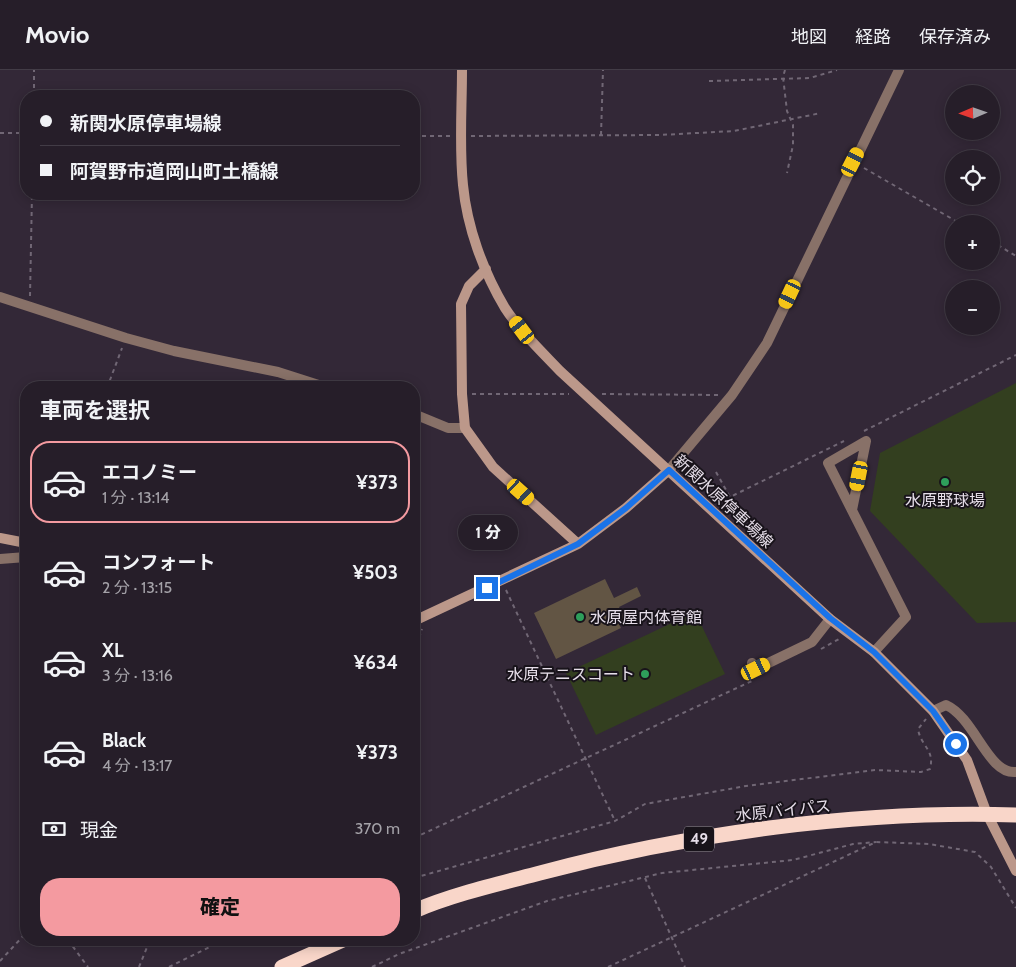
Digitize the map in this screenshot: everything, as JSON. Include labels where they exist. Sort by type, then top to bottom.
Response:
[{"type":"highway","name":"水原バイパス","points":[[420,909],[502,883],[575,863],[723,835],[879,818],[987,814],[1016,815]]},
{"type":"highway","points":[[282,967],[329,946]]},
{"type":"main road","name":"新関水原停車場線","points":[[462,70],[463,185],[469,220],[486,270],[505,308],[530,341],[830,618],[874,652],[933,711],[967,760],[987,814],[1016,872]]},
{"type":"main road","points":[[486,270],[469,286],[461,304],[462,394],[466,428],[493,467],[578,544]]},
{"type":"main road","points":[[420,618],[578,544],[626,508],[669,470]]},
{"type":"main road","points":[[0,538],[20,542]]},
{"type":"street","points":[[669,470],[732,395],[767,343],[899,70]]},
{"type":"street","points":[[0,297],[30,309],[126,338],[174,351],[278,372],[306,381]]},
{"type":"street","points":[[420,416],[448,428],[466,428]]},
{"type":"street","points":[[852,510],[866,441],[828,463],[906,617],[874,652]]},
{"type":"street","points":[[0,558],[20,557]]},
{"type":"street","points":[[752,663],[756,669],[812,642],[830,618]]},
{"type":"street","points":[[933,711],[946,705],[956,709],[993,762],[1003,770],[1016,772]]},
{"type":"path","points":[[34,70],[34,90]]},
{"type":"path","points":[[601,134],[603,70]]},
{"type":"path","points":[[785,70],[783,77],[787,111],[793,126],[793,145],[787,173]]},
{"type":"path","points":[[709,81],[783,77],[810,78],[837,70]]},
{"type":"path","points":[[420,136],[660,135],[734,131],[773,122],[790,121],[821,113]]},
{"type":"path","points":[[0,133],[20,133]]},
{"type":"path","points":[[853,162],[945,215]]},
{"type":"path","points":[[30,309],[32,200]]},
{"type":"path","points":[[1000,246],[1016,256]]},
{"type":"path","points":[[109,381],[126,338]]},
{"type":"path","points":[[502,581],[615,821]]},
{"type":"path","points":[[420,634],[426,616]]},
{"type":"path","points":[[814,652],[847,633]]},
{"type":"path","points":[[420,835],[762,676]]},
{"type":"path","points":[[420,876],[615,821],[644,804],[746,786],[875,770],[921,772],[930,770],[932,755],[919,736],[918,729],[933,711]]},
{"type":"path","points":[[608,967],[876,842]]},
{"type":"path","points":[[420,946],[547,901],[662,873],[792,860],[853,844],[876,842],[929,844],[975,852],[991,867],[1016,908]]},
{"type":"path","points":[[645,878],[670,938],[685,967]]},
{"type":"path","points":[[0,961],[20,940]]},
{"type":"path","points":[[72,946],[88,967]]},
{"type":"path","points":[[139,967],[148,946]]},
{"type":"path","points":[[169,967],[212,946]]},
{"type":"path","points":[[372,967],[419,946]]},
{"type":"green space","name":"水原野球場","points":[[1016,383],[1016,622],[977,623],[870,511],[880,453]]},
{"type":"green space","name":"水原テニスコート","points":[[695,612],[725,674],[596,735],[566,673]]},
{"type":"building","name":"水原屋内体育館","points":[[605,579],[614,598],[637,587],[641,596],[619,607],[626,621],[619,624],[621,628],[556,659],[534,613]]},
{"type":"place","name":"水原野球場","points":[[945,482]]},
{"type":"place","name":"水原屋内体育館","points":[[580,617]]},
{"type":"place","name":"水原テニスコート","points":[[645,674]]},
{"type":"route","points":[[487,588],[578,544],[626,508],[669,470],[709,509],[830,618],[874,652],[933,711],[956,744]]}]
